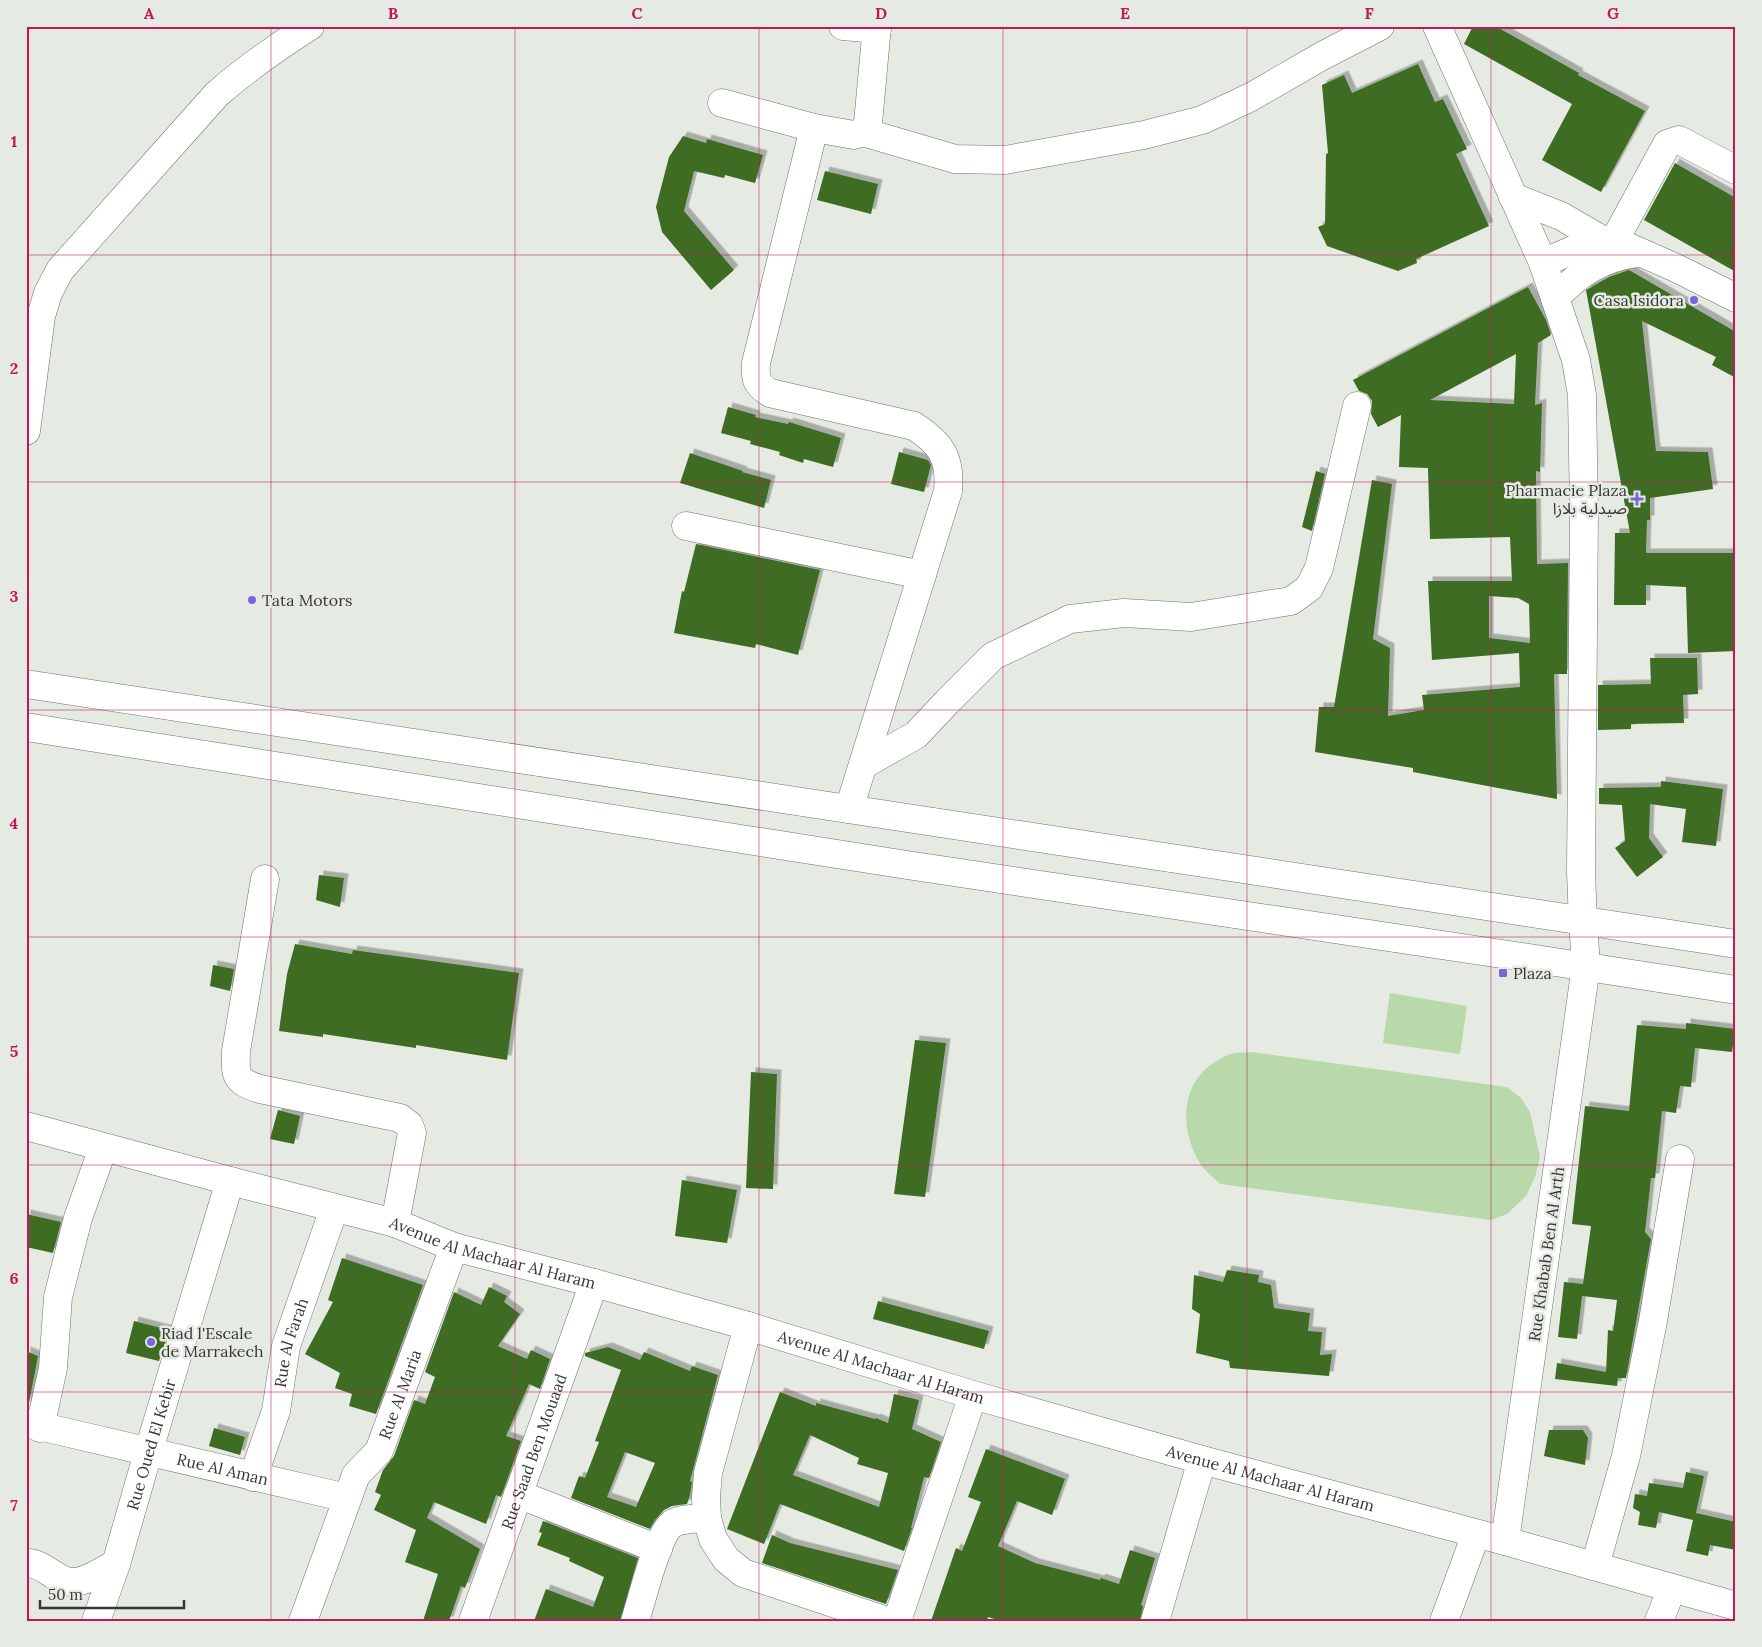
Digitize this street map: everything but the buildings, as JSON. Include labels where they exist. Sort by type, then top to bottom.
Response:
[{"type":"street","points":[[26,431],[41,316],[48,293],[60,270],[217,94],[275,48],[310,26]]},
{"type":"street","points":[[843,26],[877,28],[868,123],[864,132]]},
{"type":"street","points":[[722,103],[814,128],[854,135],[864,132],[955,159],[1004,160],[1144,135],[1202,120],[1251,97],[1322,56],[1380,26]]},
{"type":"street","name":"Rue Khabab Ben Al Arth","points":[[1437,26],[1543,263],[1576,360],[1582,396],[1584,512],[1581,862],[1586,966],[1505,1541]]},
{"type":"street","points":[[814,128],[756,363],[755,377],[760,386],[770,393],[914,426],[939,445],[950,473],[948,491],[849,808]]},
{"type":"street","points":[[1610,243],[1667,144],[1679,140],[1736,170]]},
{"type":"street","points":[[1513,197],[1561,216],[1610,243]]},
{"type":"street","points":[[1543,263],[1582,246],[1610,243],[1624,245],[1736,298]]},
{"type":"street","points":[[1556,298],[1570,283],[1594,266],[1609,259],[1641,252]]},
{"type":"street","points":[[862,764],[916,735],[993,656],[1070,619],[1124,614],[1191,617],[1291,601],[1309,588],[1319,568],[1357,406]]},
{"type":"street","points":[[686,526],[922,575]]},
{"type":"street","points":[[26,684],[1736,944]]},
{"type":"street","points":[[26,727],[916,866],[1736,990]]},
{"type":"street","points":[[265,879],[236,1051],[235,1070],[244,1084],[252,1087],[400,1118],[409,1124],[412,1133],[395,1223]]},
{"type":"street","name":"Avenue Al Machaar Al Haram","points":[[26,1126],[334,1209],[395,1223],[454,1247],[594,1283],[748,1326],[973,1394],[1202,1460],[1505,1541],[1736,1606]]},
{"type":"street","name":"Rue Al Aman","points":[[103,1148],[78,1218],[58,1297],[53,1368],[33,1426],[347,1498]]},
{"type":"street","points":[[1595,1566],[1626,1456],[1680,1159]]},
{"type":"street","name":"Rue Oued El Kebir","points":[[96,1621],[116,1564],[230,1181]]},
{"type":"street","name":"Rue Al Farah","points":[[253,1477],[276,1410],[286,1346],[334,1209]]},
{"type":"street","name":"Rue Al Maria","points":[[302,1621],[356,1475],[379,1451],[454,1247]]},
{"type":"street","name":"Rue Saad Ben Mouaad","points":[[472,1621],[594,1283]]},
{"type":"street","points":[[748,1326],[708,1473],[706,1518],[713,1539],[726,1559],[743,1573],[887,1621]]},
{"type":"street","points":[[897,1621],[973,1394]]},
{"type":"street","points":[[1155,1621],[1202,1460]]},
{"type":"street","points":[[518,1494],[658,1548]]},
{"type":"street","points":[[635,1621],[664,1532],[672,1524],[680,1521],[706,1518]]},
{"type":"street","points":[[1444,1621],[1476,1534]]},
{"type":"street","points":[[26,1564],[31,1563],[41,1566],[64,1581],[71,1583],[80,1581],[116,1564]]},
{"type":"street","points":[[1659,1621],[1672,1588]]},
{"type":"green space","points":[[1390,993],[1467,1006],[1460,1054],[1383,1043]]},
{"type":"green space","points":[[1251,1052],[1507,1087],[1521,1098],[1530,1112],[1540,1157],[1535,1177],[1526,1196],[1507,1214],[1491,1220],[1220,1184],[1203,1168],[1193,1150],[1186,1118],[1187,1102],[1192,1088],[1200,1075],[1212,1064],[1231,1054]]},
{"type":"place","name":"Casa Isidora","points":[[1694,300]]},
{"type":"place","name":"Pharmacie Plaza صيدلية بلازا","points":[[1637,499]]},
{"type":"place","name":"Tata Motors","points":[[252,600]]},
{"type":"place","name":"Plaza","points":[[1503,973]]},
{"type":"place","name":"Riad l'Escale de Marrakech","points":[[151,1342]]}]
